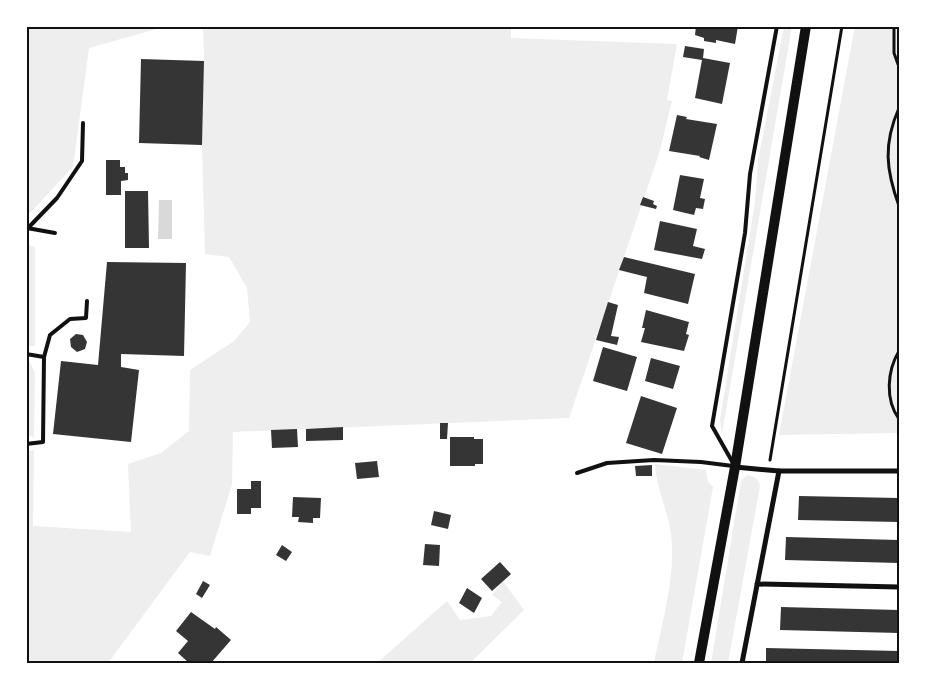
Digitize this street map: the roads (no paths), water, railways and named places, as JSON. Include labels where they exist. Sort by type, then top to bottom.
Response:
[{"type":"main road","points":[[699,663],[735,467],[806,26]]},
{"type":"street","points":[[735,467],[780,471],[899,471]]},
{"type":"street","points":[[742,663],[780,471]]},
{"type":"street","points":[[757,584],[899,586]]},
{"type":"lane","points":[[735,467],[712,426],[744,233],[750,174],[778,26]]},
{"type":"lane","points":[[27,228],[58,198],[82,161],[83,124]]},
{"type":"lane","points":[[27,228],[55,233]]},
{"type":"lane","points":[[26,444],[43,442],[44,356],[50,335],[70,319],[86,318],[87,301]]},
{"type":"lane","points":[[26,354],[44,356]]},
{"type":"lane","points":[[577,472],[607,463],[654,460],[701,462],[735,467]]}]
